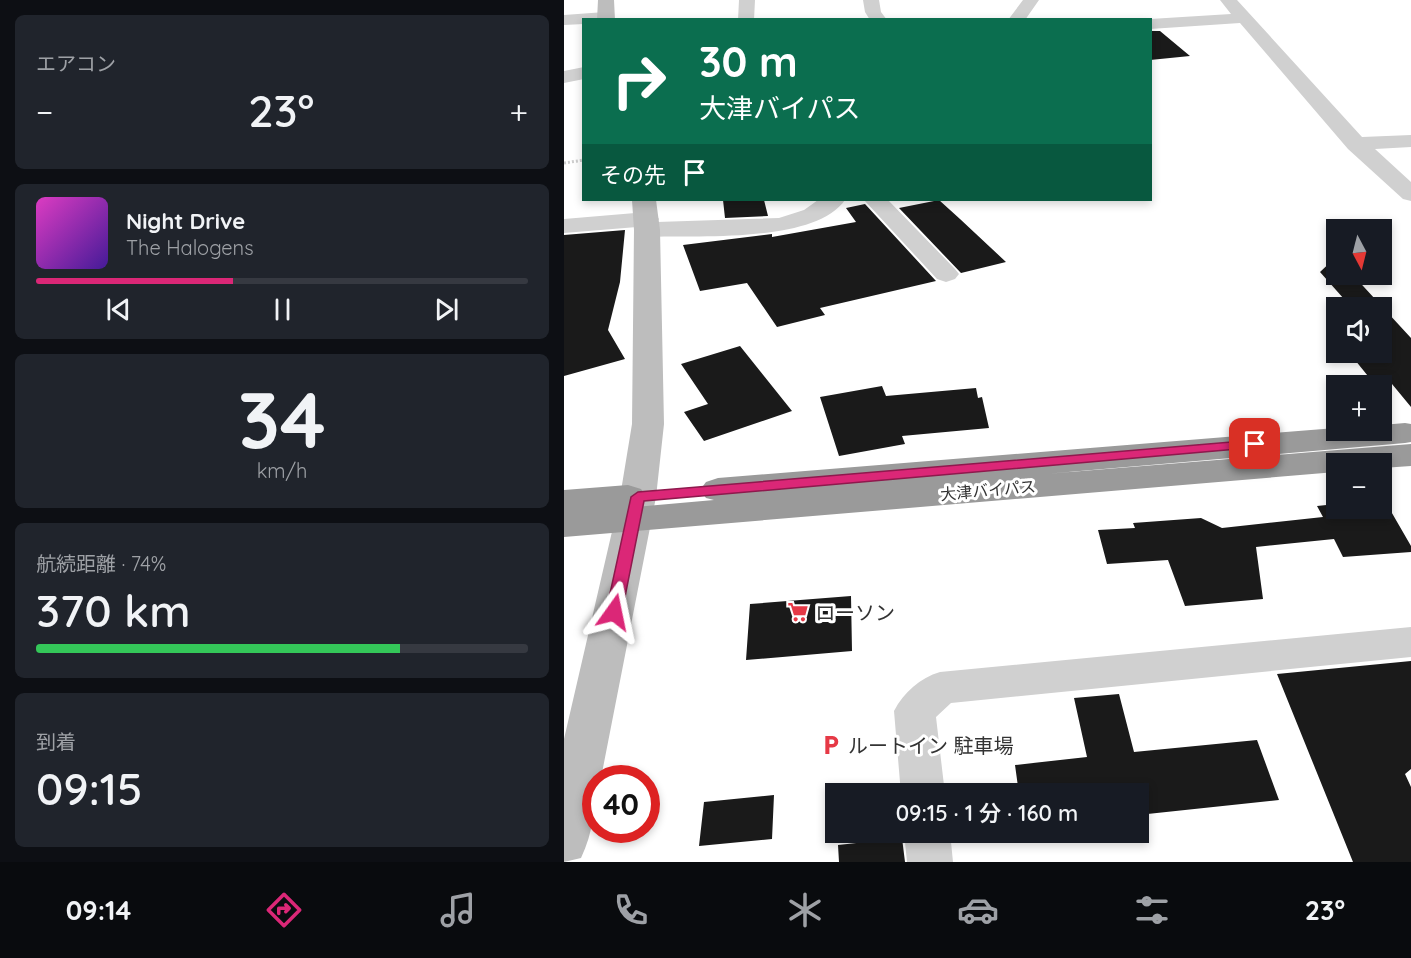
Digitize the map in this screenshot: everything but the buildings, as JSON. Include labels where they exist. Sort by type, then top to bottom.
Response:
[{"type":"highway","name":"大津バイパス","points":[[564,525],[636,508],[1411,432]]},
{"type":"highway","name":"大津バイパス","points":[[564,502],[636,508],[1411,455]]},
{"type":"street","points":[[746,18],[747,0]]},
{"type":"street","points":[[871,0],[873,12],[878,18]]},
{"type":"street","points":[[1018,18],[1031,0]]},
{"type":"street","points":[[1228,0],[1356,144],[1411,194]]},
{"type":"street","points":[[564,20],[606,12]]},
{"type":"street","points":[[1163,23],[1243,18]]},
{"type":"street","points":[[564,77],[582,73]]},
{"type":"street","points":[[1356,144],[1411,141]]},
{"type":"street","points":[[564,226],[646,216],[781,225],[812,215],[832,201]]},
{"type":"street","points":[[876,201],[946,274]]},
{"type":"street","points":[[564,843],[636,508],[648,424],[646,216]]},
{"type":"street","points":[[922,783],[915,711],[940,688],[1411,642]]},
{"type":"street","points":[[928,843],[930,862]]},
{"type":"path","points":[[564,163],[582,160]]},
{"type":"place","name":"ローソン","points":[[798,612]]},
{"type":"place","name":"ルートイン 駐車場","points":[[831,745]]},
{"type":"route","points":[[614,612],[638,497],[1255,444]]}]
